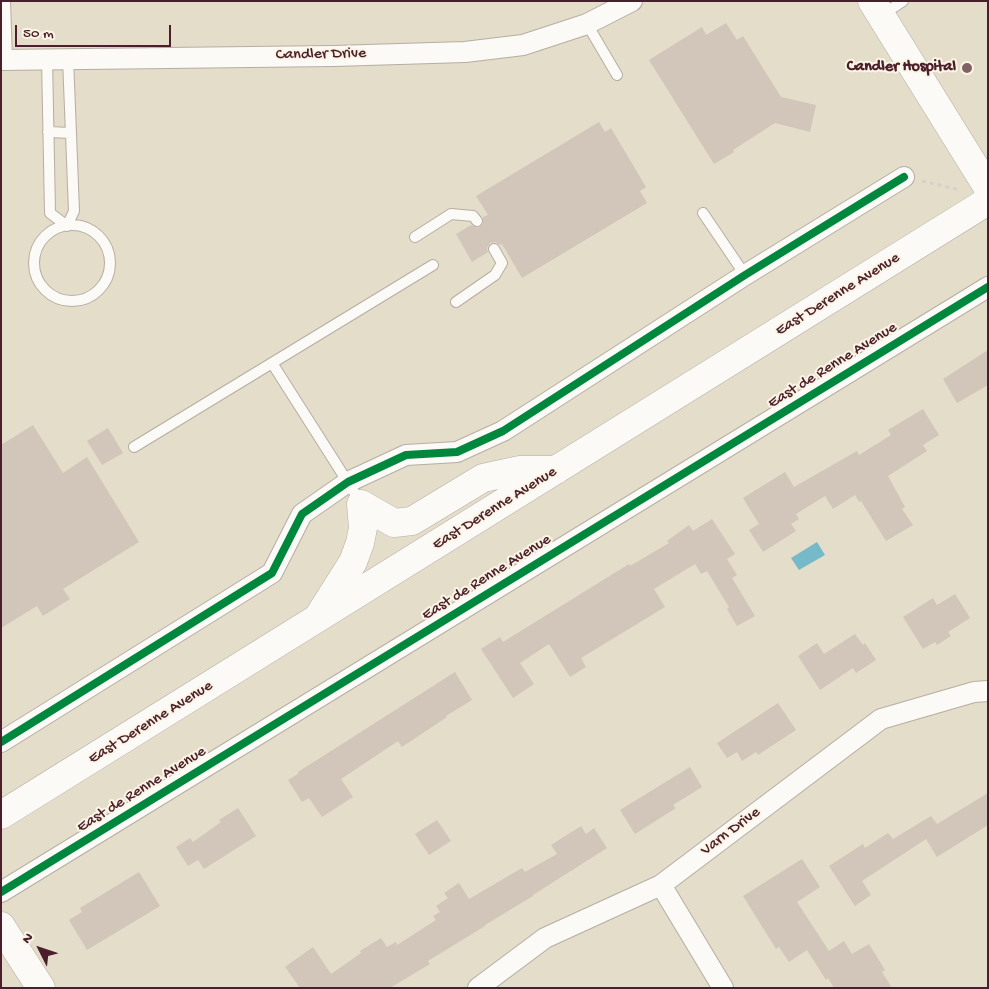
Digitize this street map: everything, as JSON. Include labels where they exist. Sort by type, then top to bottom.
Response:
[{"type":"main road","points":[[885,6],[975,189]]},
{"type":"main road","name":"East Derenne Avenue","points":[[1,815],[988,202]]},
{"type":"main road","points":[[355,493],[394,522],[412,521],[483,478],[520,470],[558,470]]},
{"type":"main road","points":[[316,619],[353,562],[363,528],[355,493]]},
{"type":"main road","points":[[1,926],[42,988]]},
{"type":"street","name":"Candler Drive","points":[[4,60],[334,56],[465,52],[523,45],[587,24],[632,1]]},
{"type":"street","points":[[1,742],[272,573],[302,514],[355,493],[406,455],[457,452],[504,431],[745,275],[904,177]]},
{"type":"street","name":"East de Renne Avenue","points":[[1,892],[988,287]]},
{"type":"street","name":"Varn Drive","points":[[478,988],[545,938],[661,885],[881,719],[974,692],[988,691]]},
{"type":"street","points":[[661,885],[723,988]]},
{"type":"lane","points":[[4,60],[5,1]]},
{"type":"lane","points":[[587,24],[617,75]]},
{"type":"lane","points":[[47,58],[50,213],[67,226],[80,226],[91,230],[101,239],[107,249],[110,261],[108,274],[102,285],[94,294],[82,300],[58,298],[47,292],[39,282],[35,271],[34,259],[38,246],[45,236],[55,229],[67,226]]},
{"type":"lane","points":[[67,226],[74,211],[68,58]]},
{"type":"lane","points":[[48,132],[71,133]]},
{"type":"lane","points":[[703,213],[745,275]]},
{"type":"lane","points":[[415,237],[451,214],[473,216],[477,221]]},
{"type":"lane","points":[[456,302],[495,275],[502,263],[494,249]]},
{"type":"lane","points":[[134,447],[433,265]]},
{"type":"lane","points":[[272,363],[355,493]]},
{"type":"path","points":[[904,177],[975,189]]},
{"type":"water","points":[[817,542],[825,555],[799,570],[791,558]]},
{"type":"building","points":[[726,23],[737,40],[743,36],[781,97],[816,105],[810,132],[775,123],[714,164],[649,60],[702,27],[706,35]]},
{"type":"building","points":[[599,122],[605,132],[611,128],[646,187],[640,191],[647,203],[522,278],[502,244],[490,243],[487,248],[488,252],[472,262],[456,234],[471,225],[478,228],[483,224],[483,217],[488,215],[476,196]]},
{"type":"building","points":[[988,350],[988,385],[957,403],[943,379]]},
{"type":"building","points":[[923,409],[939,435],[923,445],[927,451],[888,476],[905,507],[902,509],[913,525],[886,541],[861,501],[859,502],[855,495],[833,509],[825,496],[796,514],[799,519],[791,524],[796,531],[763,552],[749,530],[759,524],[743,498],[785,472],[794,487],[857,451],[859,455],[891,435],[888,430]]},
{"type":"building","points":[[33,425],[63,473],[87,457],[139,542],[63,589],[70,599],[43,616],[37,606],[1,628],[1,445]]},
{"type":"building","points":[[108,428],[123,453],[102,465],[87,441]]},
{"type":"building","points":[[712,519],[735,554],[727,559],[737,575],[732,578],[755,616],[737,626],[727,609],[729,607],[707,571],[701,574],[695,564],[654,589],[665,607],[581,658],[586,667],[570,677],[549,644],[520,663],[534,684],[513,698],[481,649],[500,637],[503,642],[629,564],[630,566],[669,543],[667,541],[689,525],[693,531]]},
{"type":"building","points":[[955,594],[970,618],[948,632],[951,636],[937,645],[935,642],[923,649],[903,617],[933,598],[937,605]]},
{"type":"building","points":[[855,634],[863,645],[865,643],[876,660],[856,673],[853,668],[820,690],[798,656],[817,643],[824,654]]},
{"type":"building","points":[[455,672],[472,700],[402,747],[398,741],[341,779],[353,797],[322,817],[309,798],[302,802],[288,780]]},
{"type":"building","points":[[778,703],[796,730],[758,755],[756,752],[742,761],[737,752],[727,758],[717,743]]},
{"type":"building","points":[[690,767],[702,787],[673,805],[676,808],[635,834],[620,810]]},
{"type":"building","points":[[988,793],[988,825],[937,857],[926,839],[862,881],[871,895],[855,906],[829,866],[863,844],[865,848],[888,833],[893,839],[931,816],[937,824]]},
{"type":"building","points":[[238,808],[256,836],[204,869],[198,860],[188,866],[176,847],[190,838],[193,842],[221,822],[219,820]]},
{"type":"building","points":[[437,820],[451,841],[429,855],[415,834]]},
{"type":"building","points":[[581,826],[586,834],[594,828],[607,848],[428,961],[430,964],[390,988],[300,988],[285,967],[313,947],[331,974],[361,953],[360,951],[381,938],[387,947],[396,942],[397,945],[436,920],[433,916],[440,912],[436,906],[448,898],[444,893],[459,883],[469,899],[522,868],[525,872],[557,854],[551,845]]},
{"type":"building","points":[[802,859],[820,887],[797,902],[829,951],[844,941],[852,954],[869,944],[885,970],[882,972],[892,988],[834,988],[828,978],[826,980],[807,950],[789,962],[779,947],[776,949],[743,896]]},
{"type":"building","points":[[139,872],[160,906],[87,950],[69,920],[82,912],[80,908]]},
{"type":"cycle path","points":[[1,742],[272,573],[302,514],[348,482],[406,455],[457,452],[503,431],[745,275],[904,177]]},
{"type":"cycle path","points":[[1,892],[988,287]]},
{"type":"place","name":"Candler Hospital","points":[[967,68]]}]
